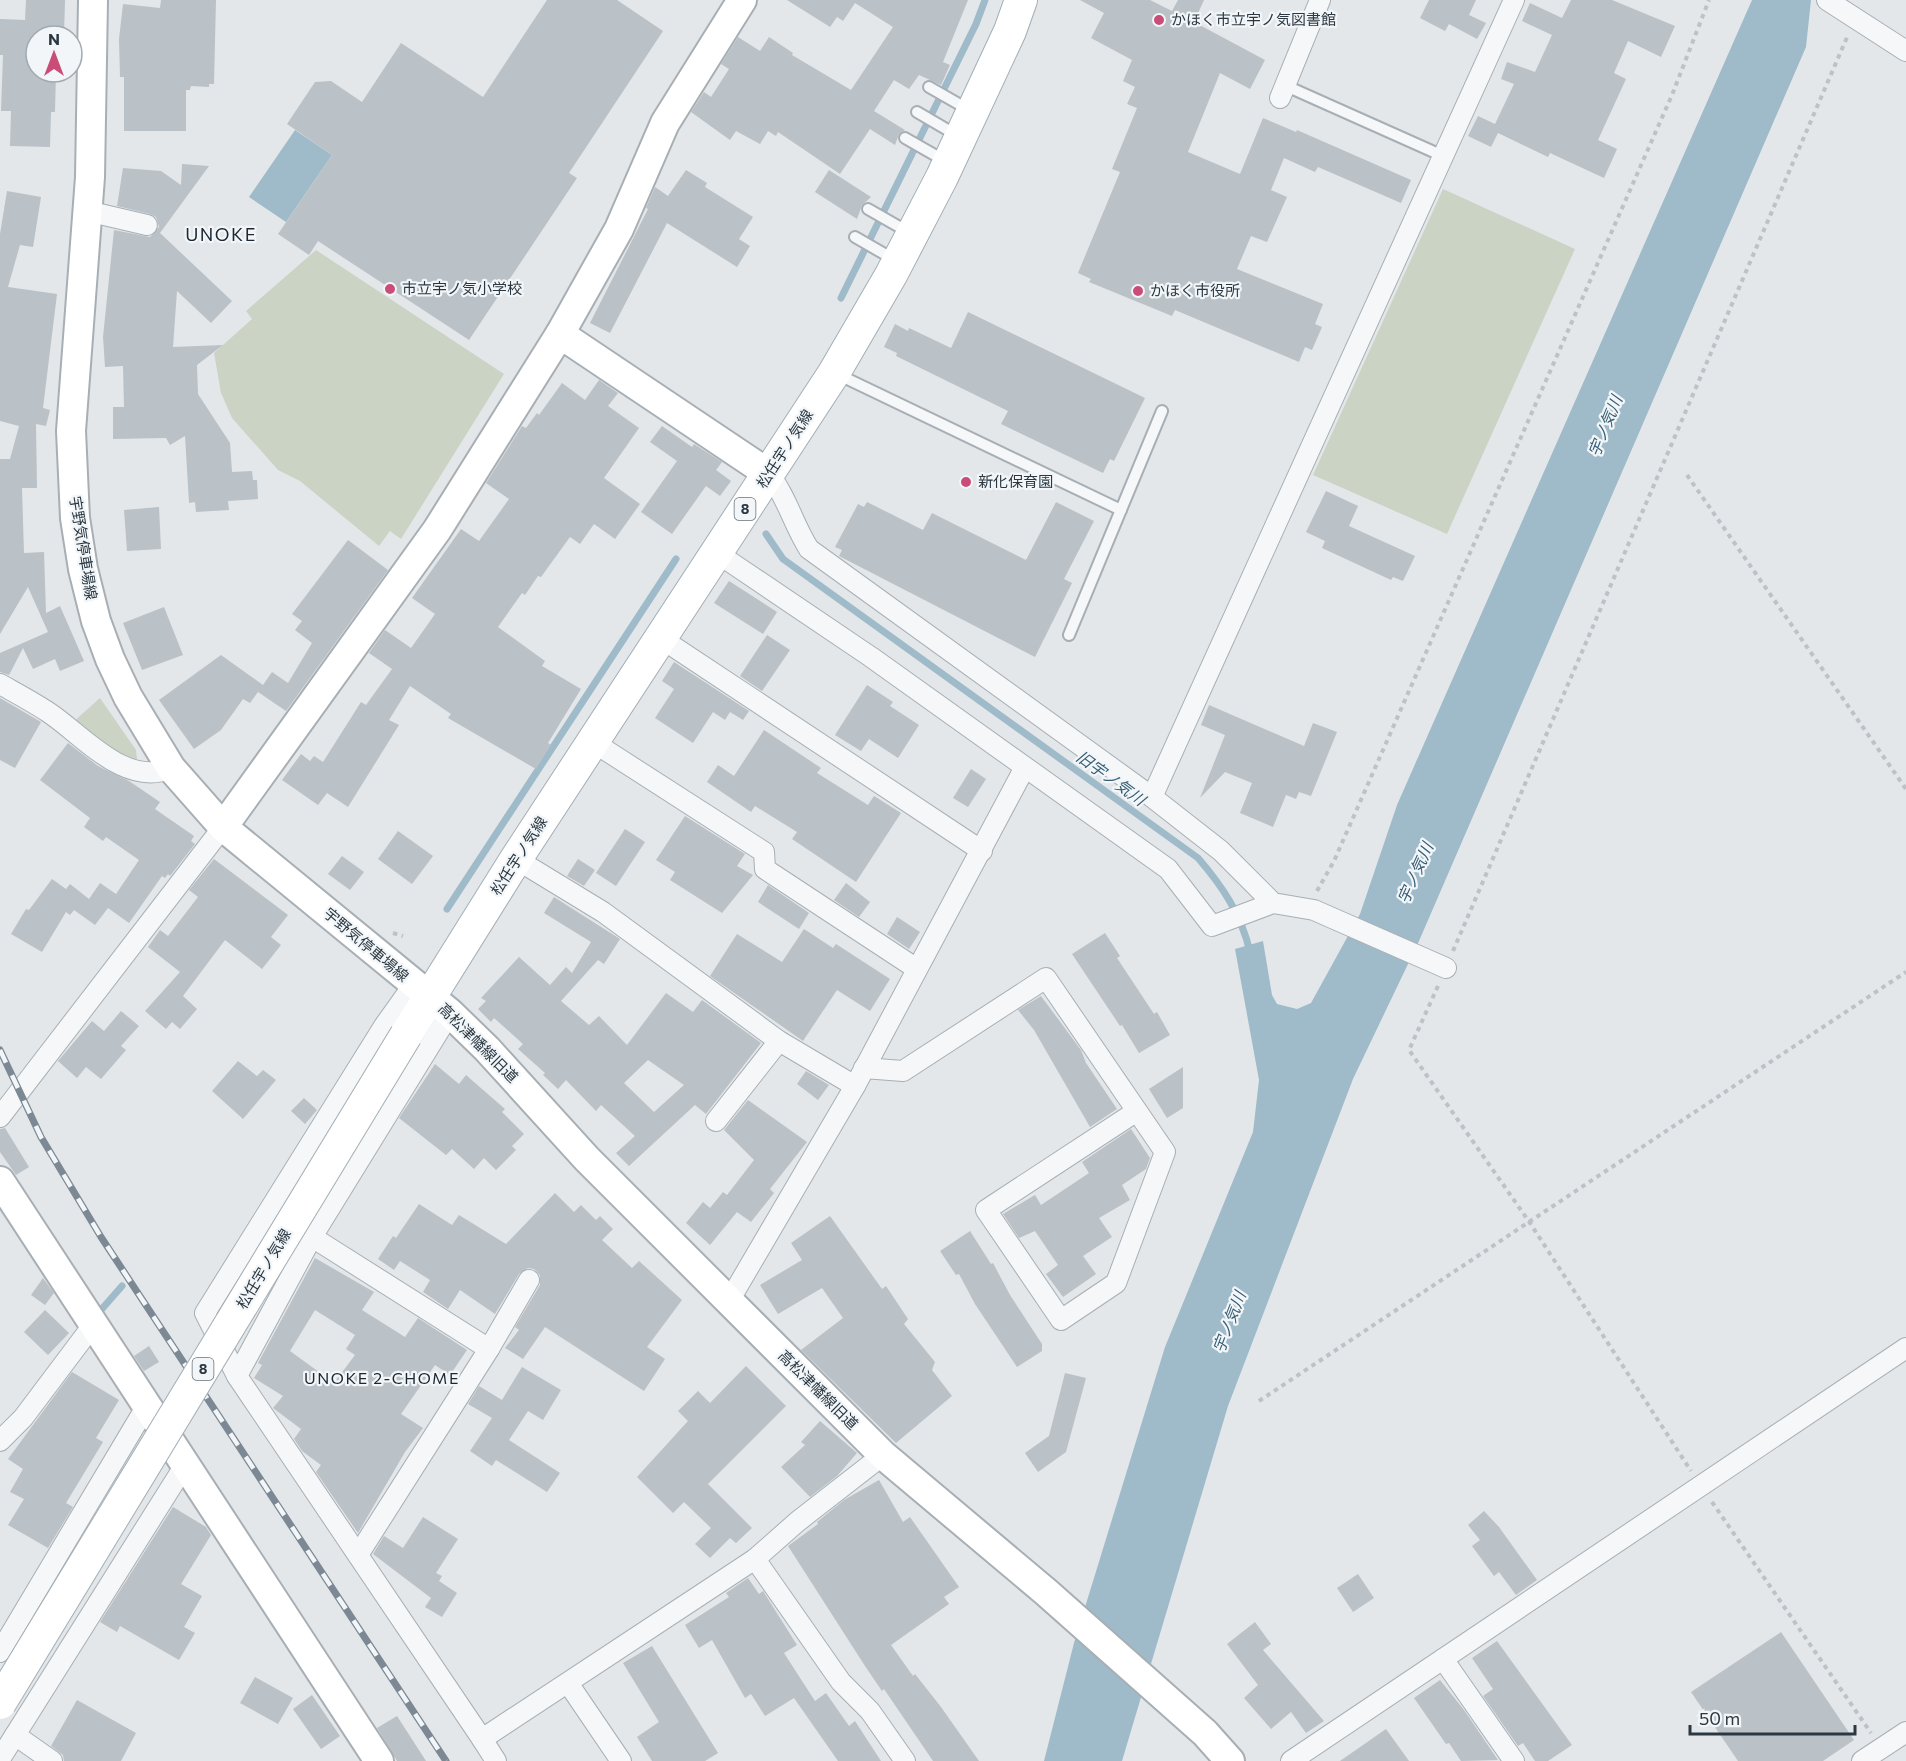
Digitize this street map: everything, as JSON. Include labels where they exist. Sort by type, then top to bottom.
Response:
[{"type":"main road","name":"松任宇ノ気線","points":[[0,1703],[406,1035],[516,859],[834,373],[893,241],[949,130],[1021,0]]},
{"type":"street","name":"宇野気停車場線","points":[[93,0],[87,211],[71,431],[75,518],[83,569],[96,621],[110,659],[128,697],[171,768],[223,827],[431,998]]},
{"type":"street","points":[[0,1117],[223,827],[437,530],[560,334],[619,229],[665,123],[742,0]]},
{"type":"street","points":[[1282,92],[1320,0]]},
{"type":"street","points":[[1152,796],[1514,0]]},
{"type":"street","points":[[1827,0],[1906,51]]},
{"type":"street","points":[[87,211],[147,225]]},
{"type":"street","points":[[560,334],[769,474],[783,491],[798,532],[809,549],[1152,796],[1221,851],[1273,903]]},
{"type":"street","points":[[717,553],[871,657],[1024,769],[1168,869],[1212,926],[1273,903],[1310,910],[1442,966]]},
{"type":"street","points":[[662,639],[982,851]]},
{"type":"street","points":[[0,684],[49,712],[115,763],[148,773],[158,773],[171,768]]},
{"type":"street","points":[[594,742],[764,852],[765,869],[917,969]]},
{"type":"street","points":[[729,1301],[855,1086],[1024,769]]},
{"type":"street","points":[[516,859],[603,912],[779,1041],[855,1086]]},
{"type":"street","points":[[864,1068],[903,1071],[1046,978],[1166,1152],[1116,1283],[1061,1320],[986,1210],[1137,1111]]},
{"type":"street","points":[[237,1376],[312,1237],[431,998]]},
{"type":"street","points":[[431,998],[384,1026],[205,1313],[237,1376],[496,1761]]},
{"type":"street","name":"高松津幡線旧道","points":[[431,998],[487,1049],[587,1159],[884,1455],[1046,1592],[1205,1734],[1230,1761]]},
{"type":"street","points":[[716,1121],[779,1041]]},
{"type":"street","points":[[0,1181],[380,1761]]},
{"type":"street","points":[[312,1237],[489,1349]]},
{"type":"street","points":[[358,1555],[489,1349],[529,1280]]},
{"type":"street","points":[[0,1441],[23,1418],[93,1325]]},
{"type":"street","points":[[1291,1761],[1906,1348]]},
{"type":"street","points":[[0,1652],[146,1407]]},
{"type":"street","points":[[482,1739],[755,1559],[797,1522],[884,1455]]},
{"type":"street","points":[[0,1759],[185,1465]]},
{"type":"street","points":[[755,1559],[841,1682],[870,1712],[905,1761]]},
{"type":"street","points":[[1443,1659],[1514,1761]]},
{"type":"street","points":[[567,1683],[621,1761]]},
{"type":"street","points":[[1862,1761],[1906,1732]]},
{"type":"street","points":[[15,1735],[52,1761]]},
{"type":"lane","points":[[933,89],[949,130]]},
{"type":"lane","points":[[1282,92],[1443,156]]},
{"type":"lane","points":[[921,114],[949,130]]},
{"type":"lane","points":[[909,140],[949,130]]},
{"type":"lane","points":[[872,212],[893,241]]},
{"type":"lane","points":[[858,239],[893,241]]},
{"type":"lane","points":[[834,373],[1121,510]]},
{"type":"lane","points":[[1069,635],[1162,411]]},
{"type":"path","points":[[1310,910],[1334,861],[1672,95],[1709,0]]},
{"type":"path","points":[[1530,1223],[1409,1050],[1442,966],[1856,18]]},
{"type":"path","points":[[1687,475],[1906,789]]},
{"type":"path","points":[[1259,1401],[1906,972]]},
{"type":"green space","points":[[1443,189],[1575,249],[1447,534],[1313,475]]},
{"type":"green space","points":[[316,250],[504,374],[401,539],[390,531],[379,546],[300,481],[278,470],[232,418],[221,393],[214,353],[252,319],[246,311]]},
{"type":"green space","points":[[100,698],[136,750],[137,759],[126,761],[71,724]]},
{"type":"water","name":"宇ノ気川","points":[[1752,0],[1811,0],[1806,47],[1419,941],[1353,1079],[1228,1406],[1122,1761],[1044,1761],[1074,1643],[1165,1347],[1253,1132],[1259,1080],[1235,949],[1263,941],[1272,995],[1277,1004],[1297,1009],[1311,1003],[1360,914],[1397,805]]},
{"type":"water","points":[[295,130],[332,155],[286,222],[249,197]]},
{"type":"building","points":[[26,0],[65,0],[64,24],[24,24],[24,84],[56,84],[55,112],[51,112],[50,147],[10,146],[11,111],[1,111],[3,55],[0,55],[0,19],[25,20]]},
{"type":"building","points":[[161,0],[216,0],[214,84],[209,84],[209,87],[191,86],[190,90],[186,90],[186,131],[124,131],[124,77],[120,77],[119,39],[123,4],[160,8]]},
{"type":"building","points":[[547,0],[617,0],[663,31],[569,173],[577,178],[469,340],[318,241],[309,255],[278,234],[332,155],[287,124],[315,82],[331,81],[362,102],[401,43],[483,97]]},
{"type":"building","points":[[787,0],[968,0],[943,62],[950,65],[941,85],[919,75],[909,89],[894,80],[874,111],[905,130],[899,134],[895,145],[870,129],[840,174],[778,132],[776,136],[768,131],[760,144],[736,131],[730,140],[691,112],[704,92],[711,97],[729,69],[721,64],[738,37],[760,51],[769,37],[793,53],[792,55],[851,90],[893,27],[855,3],[843,21],[837,17],[830,27]]},
{"type":"building","points":[[1080,0],[1150,0],[1172,11],[1178,0],[1204,0],[1194,22],[1265,60],[1250,89],[1220,73],[1188,152],[1240,174],[1263,118],[1296,132],[1297,130],[1411,180],[1401,203],[1318,167],[1315,172],[1284,158],[1271,190],[1287,197],[1267,242],[1251,236],[1237,269],[1323,304],[1315,324],[1322,327],[1312,350],[1305,347],[1299,362],[1175,310],[1172,316],[1089,282],[1091,279],[1078,273],[1120,172],[1112,169],[1137,108],[1127,104],[1135,87],[1123,81],[1132,60],[1091,38],[1104,13]]},
{"type":"building","points":[[1429,0],[1476,0],[1469,15],[1486,23],[1477,39],[1449,24],[1445,31],[1420,18]]},
{"type":"building","points":[[1571,0],[1612,0],[1675,26],[1661,57],[1628,41],[1614,73],[1626,79],[1598,140],[1617,149],[1604,178],[1550,153],[1548,157],[1498,133],[1491,147],[1468,136],[1478,116],[1495,124],[1514,84],[1501,79],[1507,62],[1535,72],[1552,35],[1522,21],[1530,3],[1562,18]]},
{"type":"building","points":[[182,164],[209,166],[160,233],[232,301],[211,323],[177,291],[173,347],[223,345],[197,365],[198,394],[230,443],[232,472],[252,471],[253,480],[257,480],[258,499],[228,501],[229,510],[196,512],[195,502],[189,503],[185,436],[170,445],[166,438],[113,439],[113,407],[124,407],[123,366],[105,367],[103,337],[114,230],[150,237],[159,227],[156,217],[150,214],[117,206],[123,168],[161,171],[181,185]]},
{"type":"building","points":[[686,170],[707,183],[705,187],[753,217],[739,239],[750,246],[737,267],[667,223],[610,333],[590,323],[648,209],[646,208],[655,187],[668,196]]},
{"type":"building","points":[[829,170],[871,197],[862,205],[857,219],[815,192]]},
{"type":"building","points":[[7,191],[41,197],[33,247],[20,245],[8,287],[57,294],[43,408],[50,410],[46,426],[36,424],[37,488],[22,488],[24,553],[44,552],[46,613],[60,606],[84,661],[60,671],[55,659],[33,669],[23,648],[9,675],[0,672],[0,653],[48,632],[28,587],[0,634],[0,459],[10,459],[19,426],[0,421],[0,234]]},
{"type":"building","points":[[968,312],[1145,398],[1114,461],[1110,459],[1103,473],[1001,424],[1008,411],[896,356],[897,353],[884,347],[895,324],[908,331],[909,328],[951,348]]},
{"type":"building","points":[[599,380],[618,393],[608,406],[639,428],[604,478],[640,504],[615,539],[594,524],[580,544],[570,537],[541,577],[538,576],[525,595],[522,593],[498,627],[545,661],[542,666],[581,689],[548,743],[551,745],[536,769],[448,718],[451,714],[410,686],[389,720],[399,725],[348,807],[327,793],[318,805],[282,780],[301,754],[310,761],[314,756],[323,762],[361,702],[366,705],[392,669],[369,653],[385,630],[411,648],[435,614],[412,598],[461,529],[479,541],[509,499],[486,483],[522,426],[526,428],[537,413],[539,415],[562,383],[585,400]]},
{"type":"building","points":[[662,426],[692,447],[694,444],[722,462],[716,470],[731,481],[720,496],[706,486],[672,534],[641,512],[677,461],[650,442]]},
{"type":"building","points":[[1326,491],[1358,506],[1349,526],[1415,556],[1403,581],[1393,577],[1391,580],[1322,548],[1325,541],[1306,532]]},
{"type":"building","points":[[867,502],[923,530],[932,513],[1026,560],[1056,502],[1094,521],[1064,579],[1072,583],[1035,657],[839,556],[842,550],[835,547],[858,504],[864,507]]},
{"type":"building","points":[[159,507],[161,549],[127,551],[124,510]]},
{"type":"building","points":[[348,540],[388,570],[286,711],[258,692],[250,703],[243,699],[221,730],[194,749],[159,700],[221,655],[263,685],[272,672],[288,683],[312,643],[295,630],[302,621],[292,614]]},
{"type":"building","points":[[729,581],[777,612],[763,634],[714,603]]},
{"type":"building","points":[[164,607],[183,655],[142,670],[123,623]]},
{"type":"building","points":[[767,635],[790,650],[762,691],[740,676]]},
{"type":"building","points":[[674,662],[749,711],[743,720],[730,712],[725,720],[713,712],[693,743],[655,718],[674,689],[662,681]]},
{"type":"building","points":[[867,685],[893,702],[890,706],[919,725],[898,758],[869,739],[861,751],[835,735]]},
{"type":"building","points":[[0,698],[41,722],[15,768],[0,760]]},
{"type":"building","points":[[1209,705],[1304,746],[1313,723],[1337,732],[1311,796],[1299,792],[1296,799],[1286,795],[1273,827],[1240,813],[1252,783],[1225,772],[1200,798],[1225,735],[1201,725]]},
{"type":"building","points":[[764,730],[821,768],[817,773],[868,805],[874,796],[901,813],[856,882],[792,839],[797,832],[755,806],[751,812],[707,782],[718,765],[734,776]]},
{"type":"building","points":[[68,743],[98,766],[129,781],[160,802],[155,809],[194,836],[191,841],[195,844],[170,876],[168,874],[165,878],[162,876],[129,923],[108,908],[95,925],[74,910],[70,915],[66,912],[42,952],[11,934],[26,909],[29,910],[52,879],[66,889],[70,884],[89,899],[100,883],[116,894],[139,860],[106,837],[103,841],[84,827],[90,818],[40,780]]},
{"type":"building","points":[[971,769],[986,779],[968,807],[953,798]]},
{"type":"building","points":[[685,816],[745,854],[737,866],[753,875],[722,913],[670,880],[675,872],[656,860]]},
{"type":"building","points":[[625,829],[645,842],[616,886],[596,873]]},
{"type":"building","points":[[398,831],[433,856],[412,884],[378,859]]},
{"type":"building","points":[[342,856],[364,872],[350,890],[328,874]]},
{"type":"building","points":[[214,859],[288,915],[271,937],[281,945],[262,969],[225,940],[183,996],[197,1009],[180,1029],[172,1022],[166,1029],[145,1011],[180,972],[148,947],[160,930],[168,936],[198,897],[189,890]]},
{"type":"building","points":[[578,859],[595,870],[584,886],[567,876]]},
{"type":"building","points":[[846,883],[870,902],[859,917],[834,900]]},
{"type":"building","points":[[768,885],[809,913],[799,929],[758,902]]},
{"type":"building","points":[[554,897],[620,939],[604,964],[598,960],[561,1001],[589,1025],[599,1016],[627,1045],[666,993],[693,1012],[702,1000],[761,1043],[706,1114],[695,1105],[629,1166],[616,1153],[635,1136],[601,1105],[596,1111],[566,1080],[558,1089],[543,1075],[545,1073],[518,1049],[523,1044],[494,1018],[491,1022],[478,1009],[486,1001],[481,998],[519,957],[550,985],[566,967],[572,973],[591,942],[544,913]],"holes":[[[648,1060],[684,1085],[654,1112],[624,1083]]]},
{"type":"building","points":[[897,917],[920,932],[909,949],[887,934]]},
{"type":"building","points":[[804,929],[833,948],[836,944],[890,979],[870,1011],[837,990],[803,1041],[710,976],[737,934],[782,962]]},
{"type":"building","points":[[1105,933],[1120,956],[1117,958],[1154,1014],[1157,1012],[1170,1035],[1139,1053],[1072,954]]},
{"type":"building","points":[[1041,996],[1081,1050],[1086,1063],[1117,1109],[1090,1127],[1034,1030],[1018,1010]]},
{"type":"building","points":[[121,1011],[139,1026],[121,1046],[126,1050],[101,1079],[86,1067],[77,1078],[58,1061],[92,1021],[104,1031]]},
{"type":"building","points":[[238,1061],[257,1076],[263,1070],[276,1080],[243,1119],[212,1091]]},
{"type":"building","points":[[435,1064],[459,1084],[466,1075],[505,1109],[502,1112],[524,1134],[512,1146],[516,1150],[496,1170],[484,1158],[474,1169],[452,1149],[446,1155],[399,1118]]},
{"type":"building","points":[[1183,1067],[1183,1108],[1167,1118],[1149,1089]]},
{"type":"building","points":[[806,1071],[829,1085],[818,1100],[797,1084]]},
{"type":"building","points":[[304,1098],[317,1110],[305,1124],[291,1111]]},
{"type":"building","points":[[748,1100],[807,1142],[770,1189],[774,1193],[751,1222],[737,1212],[710,1245],[686,1223],[703,1202],[710,1208],[723,1192],[727,1195],[754,1160],[724,1130]]},
{"type":"building","points":[[5,1128],[29,1167],[16,1175],[0,1152],[0,1129]]},
{"type":"building","points":[[1131,1129],[1150,1158],[1146,1169],[1122,1185],[1130,1200],[1099,1218],[1112,1237],[1083,1256],[1096,1274],[1063,1297],[1046,1274],[1058,1265],[1035,1231],[1019,1238],[1003,1214],[1035,1195],[1041,1205],[1089,1173],[1082,1162]]},
{"type":"building","points":[[555,1193],[574,1212],[581,1205],[596,1220],[600,1216],[613,1229],[602,1240],[632,1268],[639,1261],[682,1300],[647,1347],[665,1359],[644,1391],[545,1327],[523,1359],[505,1348],[519,1330],[515,1327],[540,1285],[540,1275],[534,1269],[528,1268],[519,1274],[495,1314],[460,1290],[448,1309],[423,1292],[430,1280],[400,1261],[394,1270],[378,1259],[393,1236],[396,1238],[419,1204],[452,1225],[459,1215],[506,1244]]},
{"type":"building","points":[[830,1216],[882,1289],[886,1286],[908,1319],[904,1324],[935,1362],[932,1370],[952,1396],[896,1443],[801,1350],[843,1318],[822,1288],[778,1314],[760,1285],[802,1260],[791,1243]]},
{"type":"building","points":[[970,1231],[991,1264],[993,1263],[1010,1295],[1042,1344],[1042,1351],[1017,1367],[975,1304],[959,1274],[956,1275],[940,1251]]},
{"type":"building","points":[[315,1258],[374,1292],[362,1310],[405,1337],[418,1318],[467,1350],[450,1375],[435,1365],[401,1414],[423,1428],[405,1452],[358,1533],[316,1472],[321,1465],[302,1451],[294,1439],[301,1429],[273,1408],[283,1396],[254,1378],[262,1365],[258,1363]],"holes":[[[315,1310],[355,1335],[346,1349],[355,1355],[334,1383],[290,1351]]]},
{"type":"building","points":[[43,1278],[54,1293],[45,1305],[31,1295]]},
{"type":"building","points":[[45,1310],[69,1333],[48,1355],[24,1332]]},
{"type":"building","points":[[149,1346],[159,1362],[144,1371],[134,1356]]},
{"type":"building","points":[[746,1366],[786,1406],[708,1484],[752,1528],[736,1543],[730,1538],[710,1558],[695,1544],[711,1528],[684,1502],[673,1513],[637,1477],[688,1421],[678,1411],[698,1391],[710,1403]]},
{"type":"building","points":[[522,1367],[561,1390],[543,1420],[528,1411],[509,1440],[560,1473],[547,1492],[496,1460],[492,1466],[470,1451],[492,1418],[468,1404],[479,1386],[502,1400]]},
{"type":"building","points":[[72,1372],[119,1400],[96,1438],[103,1442],[66,1503],[73,1507],[48,1548],[8,1525],[24,1499],[10,1492],[23,1469],[8,1459]]},
{"type":"building","points":[[1065,1373],[1086,1378],[1066,1452],[1038,1472],[1025,1453],[1049,1436]]},
{"type":"building","points":[[820,1421],[857,1453],[837,1476],[810,1497],[781,1467],[805,1445],[801,1442]]},
{"type":"building","points":[[879,1480],[903,1522],[910,1517],[959,1587],[944,1597],[949,1604],[891,1645],[913,1676],[915,1674],[941,1707],[979,1761],[933,1761],[884,1689],[882,1691],[865,1666],[788,1546],[818,1524],[817,1522],[844,1500]]},
{"type":"building","points":[[173,1507],[206,1527],[211,1535],[181,1584],[202,1596],[184,1627],[195,1633],[179,1660],[120,1626],[117,1632],[100,1622]]},
{"type":"building","points":[[1484,1511],[1499,1527],[1537,1580],[1516,1595],[1499,1572],[1494,1576],[1472,1546],[1480,1540],[1468,1525]]},
{"type":"building","points":[[423,1517],[458,1539],[436,1573],[442,1576],[439,1581],[457,1593],[442,1617],[425,1607],[431,1598],[373,1554],[384,1536],[403,1548]]},
{"type":"building","points":[[1358,1574],[1374,1598],[1353,1612],[1337,1588]]},
{"type":"building","points":[[748,1578],[759,1594],[763,1591],[797,1645],[784,1653],[815,1701],[826,1693],[849,1726],[855,1721],[881,1761],[838,1761],[794,1698],[765,1716],[751,1694],[745,1698],[712,1640],[699,1648],[685,1625],[729,1597],[726,1593]]},
{"type":"building","points":[[1255,1622],[1271,1644],[1263,1650],[1324,1721],[1306,1733],[1291,1712],[1271,1729],[1244,1698],[1258,1685],[1227,1644]]},
{"type":"building","points":[[1781,1632],[1854,1740],[1823,1761],[1738,1761],[1691,1692]]},
{"type":"building","points":[[1497,1641],[1572,1745],[1548,1761],[1535,1761],[1523,1743],[1518,1746],[1483,1696],[1493,1689],[1472,1658]]},
{"type":"building","points":[[652,1646],[718,1753],[705,1761],[652,1761],[637,1737],[659,1722],[623,1663]]},
{"type":"building","points":[[255,1677],[293,1698],[278,1724],[240,1703]]},
{"type":"building","points":[[1440,1680],[1464,1710],[1498,1760],[1461,1761],[1449,1743],[1446,1744],[1414,1698]]},
{"type":"building","points":[[312,1695],[340,1736],[321,1749],[293,1709]]},
{"type":"building","points":[[77,1700],[136,1733],[121,1761],[64,1761],[63,1755],[51,1746]]},
{"type":"building","points":[[397,1716],[426,1761],[397,1761],[377,1728]]},
{"type":"building","points":[[1386,1729],[1409,1761],[1340,1761]]},
{"type":"waterway","points":[[841,298],[976,24],[985,0]]},
{"type":"waterway","name":"旧宇ノ気川","points":[[766,534],[783,559],[1198,858],[1230,902],[1242,925],[1250,952]]},
{"type":"waterway","points":[[447,909],[676,559]]},
{"type":"waterway","points":[[101,1310],[122,1286]]},
{"type":"railway","points":[[0,1050],[41,1137],[101,1237],[446,1761]]},
{"type":"place","name":"かほく市立宇ノ気図書館","points":[[1159,20]]},
{"type":"place","name":"市立宇ノ気小学校","points":[[390,289]]},
{"type":"place","name":"かほく市役所","points":[[1138,291]]},
{"type":"place","name":"新化保育園","points":[[966,482]]},
{"type":"district","name":"UNOKE","points":[[221,235]]},
{"type":"district","name":"UNOKE 2-CHOME","points":[[382,1378]]}]
